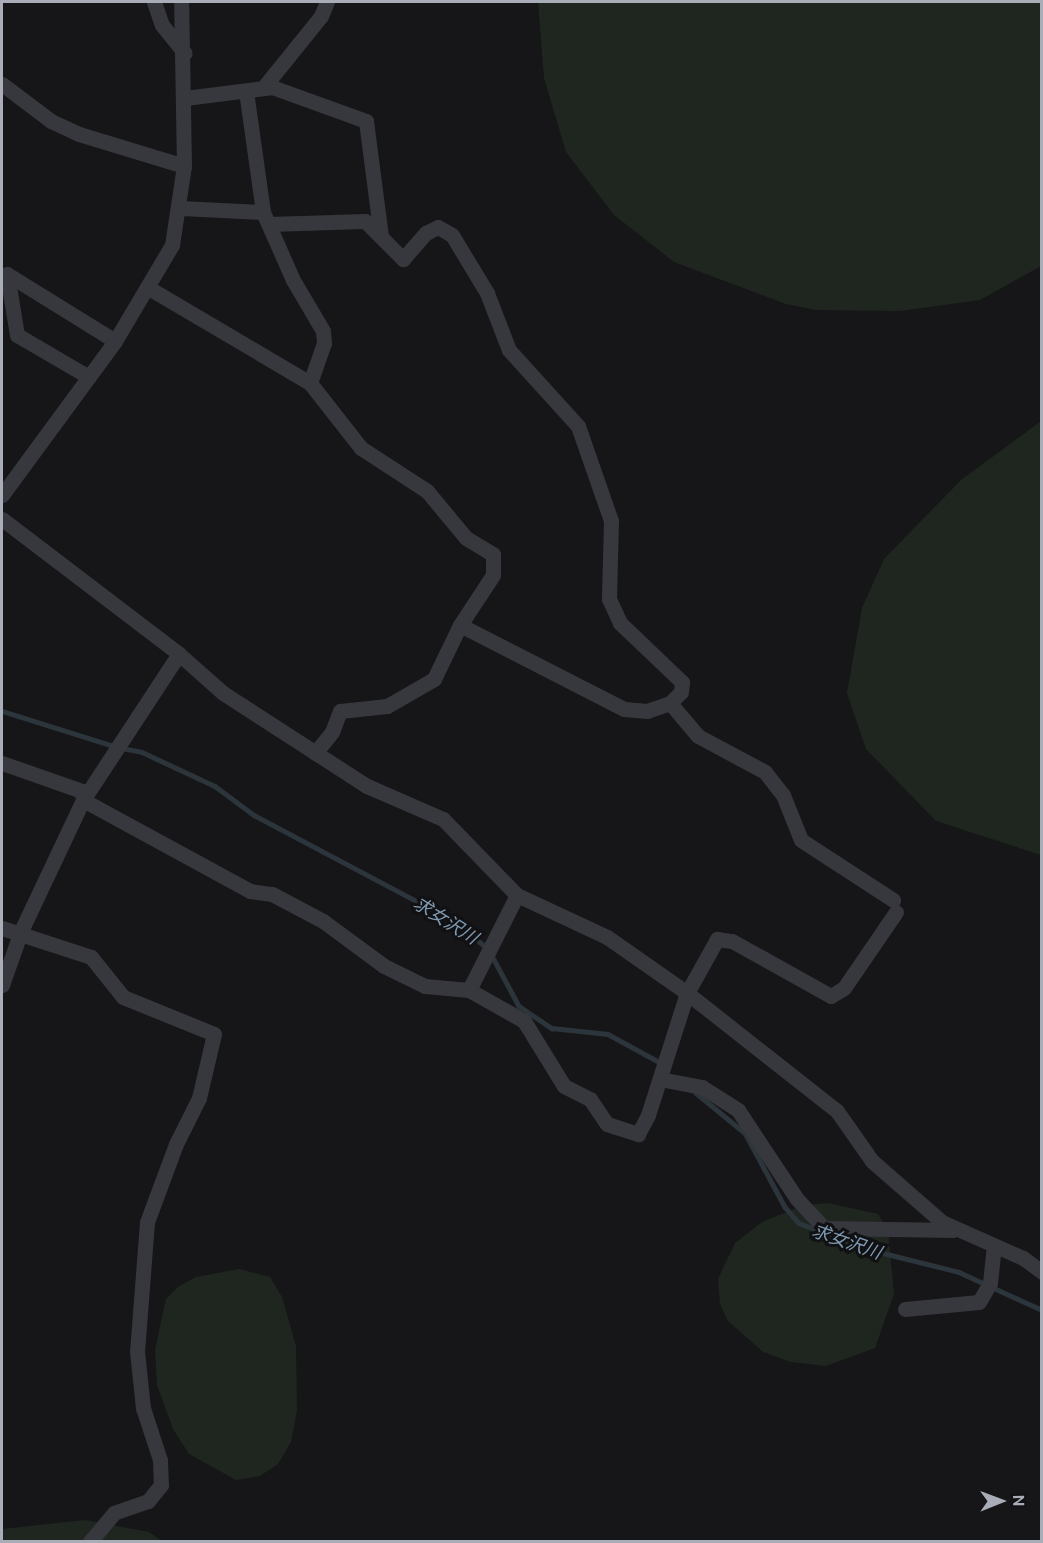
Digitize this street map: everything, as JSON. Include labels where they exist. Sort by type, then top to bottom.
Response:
[{"type":"street","points":[[154,2],[162,25],[185,53]]},
{"type":"street","points":[[2,495],[115,341],[172,245],[180,208],[184,166],[185,53],[181,2]]},
{"type":"street","points":[[263,88],[321,16],[327,2]]},
{"type":"street","points":[[2,84],[51,122],[79,134],[184,166]]},
{"type":"street","points":[[185,98],[272,87],[366,121],[381,237]]},
{"type":"street","points":[[246,91],[266,218],[292,280],[323,331],[324,343],[310,383]]},
{"type":"street","points":[[180,208],[266,218],[365,221],[403,259],[426,232],[438,227],[452,235],[487,293],[509,350],[578,426],[611,521],[609,599],[620,623],[682,682],[681,692],[670,703],[647,711],[624,709],[460,625]]},
{"type":"street","points":[[89,377],[17,335],[7,274],[115,341]]},
{"type":"street","points":[[147,286],[310,383],[361,448],[427,491],[466,538],[493,554],[493,575],[460,625],[434,679],[387,706],[340,711],[332,732],[315,753]]},
{"type":"street","points":[[2,519],[179,654],[223,693],[367,786],[443,819],[517,895],[606,937],[687,993],[837,1110],[872,1161],[953,1230],[994,1246],[1041,1272]]},
{"type":"street","points":[[2,985],[21,931],[83,800],[179,654]]},
{"type":"street","points":[[83,800],[250,891],[273,894],[323,921],[405,976],[425,986],[469,990],[524,1021],[564,1086],[590,1099],[607,1124],[621,1132],[638,1134],[660,1079],[687,993],[717,939],[732,941],[831,996],[844,988],[895,906],[801,840],[783,795],[765,772],[698,736],[670,703]]},
{"type":"street","points":[[2,763],[82,791],[83,800]]},
{"type":"street","points":[[469,990],[517,895]]},
{"type":"street","points":[[2,927],[21,931],[91,957],[123,997],[214,1034],[199,1098],[176,1144],[147,1222],[137,1351],[142,1408],[160,1460],[161,1485],[148,1501],[114,1513],[90,1542]]},
{"type":"street","points":[[660,1079],[702,1087],[738,1110],[797,1199],[824,1228],[953,1230]]},
{"type":"street","points":[[905,1309],[979,1302],[990,1283],[994,1246]]},
{"type":"shaded area","points":[[538,2],[1041,2],[1041,266],[980,300],[900,311],[816,310],[786,304],[674,262],[614,215],[566,152],[544,78]]},
{"type":"shaded area","points":[[1041,421],[1041,855],[936,821],[866,749],[847,693],[862,608],[884,559],[961,480]]},
{"type":"shaded area","points":[[828,1203],[878,1214],[888,1231],[894,1294],[875,1348],[826,1366],[791,1362],[763,1352],[728,1321],[720,1304],[718,1279],[735,1243],[762,1222],[804,1205]]},
{"type":"shaded area","points":[[239,1269],[270,1277],[282,1297],[296,1346],[297,1411],[291,1442],[278,1464],[260,1476],[236,1480],[189,1454],[173,1429],[157,1385],[155,1350],[166,1299],[178,1287],[196,1277]]},
{"type":"shaded area","points":[[85,1520],[149,1532],[162,1541],[2,1542],[2,1529]]},
{"type":"waterway","name":"求女沢川","points":[[2,711],[114,746]]},
{"type":"waterway","name":"求女沢川","points":[[122,748],[142,752],[215,786],[254,815],[456,922],[486,947]]},
{"type":"waterway","name":"求女沢川","points":[[491,954],[519,1006],[552,1028],[608,1034],[661,1063]]},
{"type":"waterway","name":"求女沢川","points":[[695,1092],[745,1133],[785,1207],[799,1223],[867,1249],[959,1272],[1042,1310]]}]
